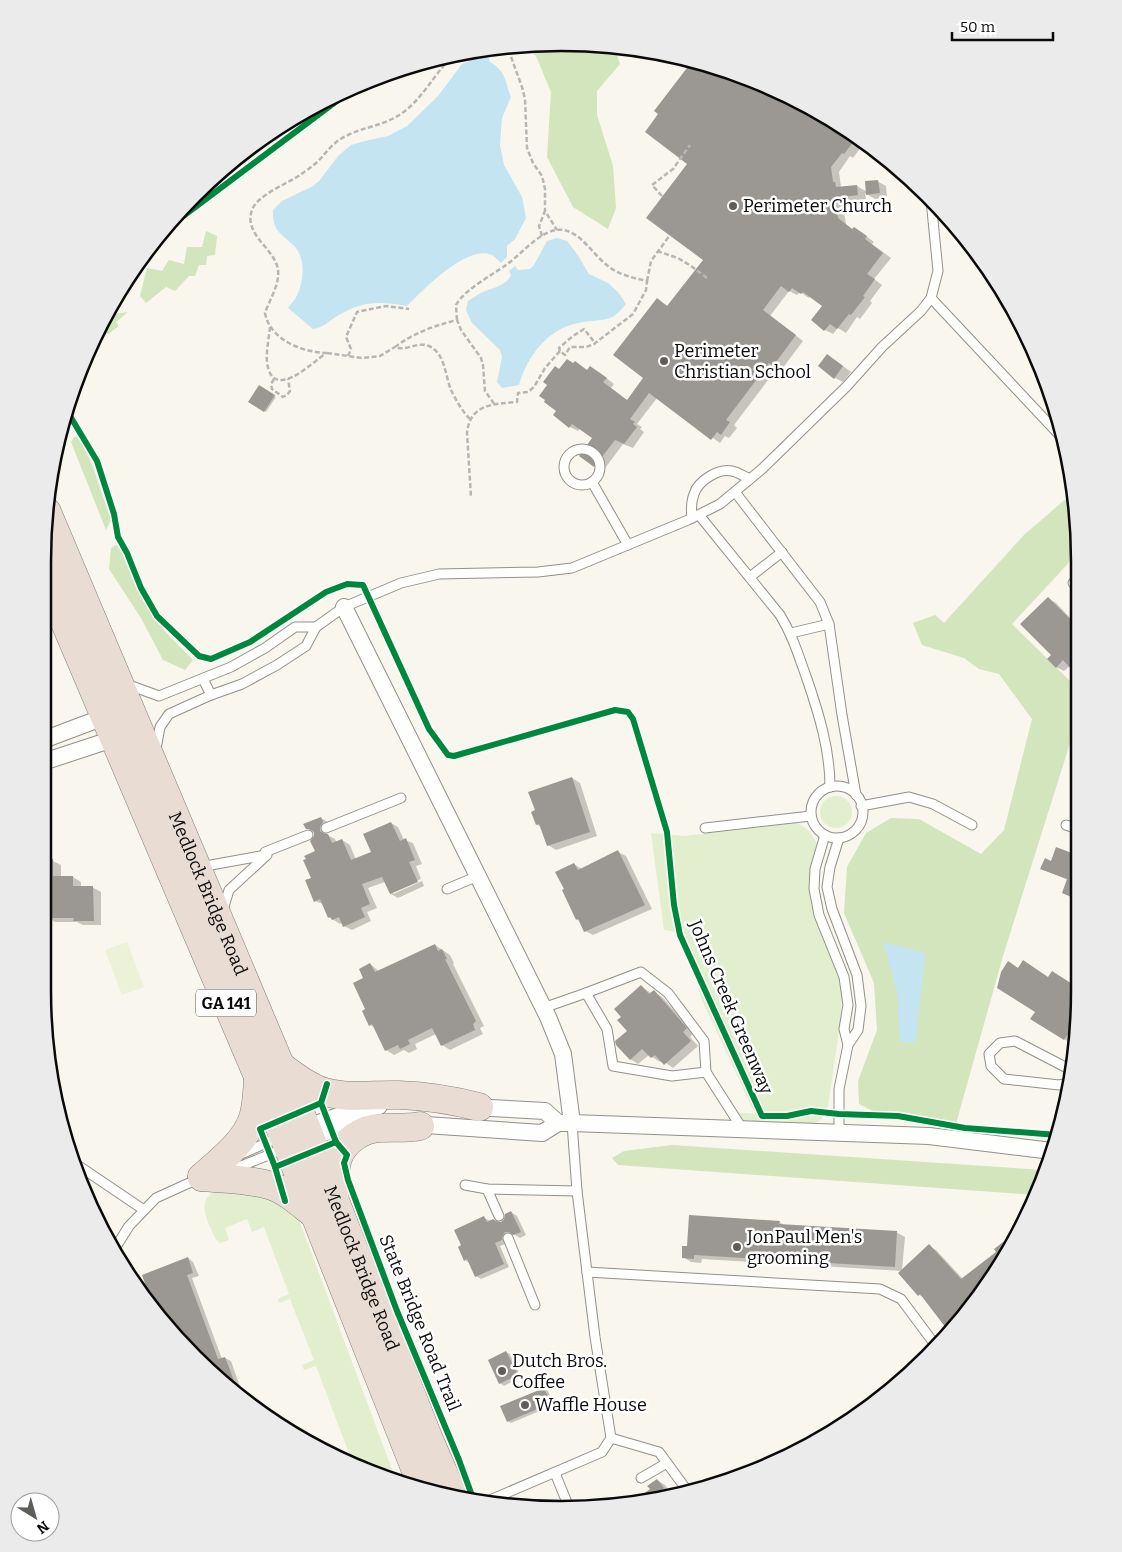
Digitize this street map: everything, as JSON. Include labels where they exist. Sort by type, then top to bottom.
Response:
[{"type":"highway","name":"Medlock Bridge Road","points":[[52,525],[221,923],[270,1072]]},
{"type":"highway","name":"Medlock Bridge Road","points":[[51,593],[108,728],[270,1072],[297,1137],[325,1208],[418,1480]]},
{"type":"highway","points":[[420,1126],[406,1129],[371,1129],[355,1137],[342,1150],[338,1158],[335,1177],[325,1208],[270,1186],[213,1172],[236,1146],[253,1119],[257,1101],[270,1072],[325,1092],[348,1095],[398,1095],[452,1100],[479,1107]]},
{"type":"highway","name":"Medlock Bridge Road","points":[[325,1208],[450,1488]]},
{"type":"street","points":[[344,608],[543,1008],[563,1054],[565,1123]]},
{"type":"street","points":[[51,738],[108,728]]},
{"type":"street","points":[[51,757],[108,728]]},
{"type":"street","points":[[297,1137],[355,1110],[378,1106],[479,1107],[545,1111],[565,1123]]},
{"type":"street","points":[[297,1137],[386,1121],[420,1126],[542,1133],[565,1123],[929,1136],[1045,1150]]},
{"type":"lane","points":[[153,762],[160,727],[169,714],[211,695],[242,684],[299,651],[306,646],[316,627],[344,608],[401,583],[439,574],[538,572],[572,568],[720,504],[750,479],[847,386],[882,347],[921,311],[931,298],[938,271],[932,213]]},
{"type":"lane","points":[[931,298],[1053,428]]},
{"type":"lane","points":[[584,448],[596,455],[600,468],[592,482],[581,485],[569,479],[565,473],[564,466],[570,453],[584,448]]},
{"type":"lane","points":[[750,479],[732,471],[719,471],[705,480],[694,492],[691,504],[696,516],[750,577],[780,615],[791,634],[820,717],[830,768],[830,787]]},
{"type":"lane","points":[[592,482],[628,545]]},
{"type":"lane","points":[[735,492],[820,602],[829,624],[856,796]]},
{"type":"lane","points":[[750,577],[782,552]]},
{"type":"lane","points":[[791,634],[829,624]]},
{"type":"lane","points":[[120,682],[159,696],[231,667],[265,648],[295,627],[316,627]]},
{"type":"lane","points":[[203,679],[211,695]]},
{"type":"lane","points":[[845,787],[856,796],[862,806],[862,820],[849,835],[839,838],[825,835],[813,824],[811,816],[812,804],[817,795],[825,789],[845,787]]},
{"type":"lane","points":[[862,806],[908,797],[933,804],[972,825]]},
{"type":"lane","points":[[326,828],[400,798]]},
{"type":"lane","points":[[705,828],[811,816]]},
{"type":"lane","points":[[1066,825],[1071,827]]},
{"type":"lane","points":[[265,852],[308,835]]},
{"type":"lane","points":[[825,835],[815,869],[814,889],[820,915],[844,977],[848,1005],[844,1030],[848,1045]]},
{"type":"lane","points":[[839,838],[830,866],[827,887],[832,909],[857,975],[860,1006],[858,1030],[848,1045],[839,1088],[839,1133]]},
{"type":"lane","points":[[198,867],[267,855],[229,890],[221,923]]},
{"type":"lane","points":[[447,889],[478,876]]},
{"type":"lane","points":[[543,1008],[641,972],[668,993],[704,1041],[706,1072],[744,1130]]},
{"type":"lane","points":[[586,993],[607,1029],[613,1066],[672,1076],[706,1072]]},
{"type":"lane","points":[[1062,1084],[1004,1079],[991,1066],[989,1054],[1000,1043],[1015,1041],[1065,1067]]},
{"type":"lane","points":[[499,1497],[602,1452],[611,1438],[595,1337],[577,1191],[565,1123]]},
{"type":"lane","points":[[118,1243],[128,1226],[156,1198],[213,1172],[231,1158],[297,1137]]},
{"type":"lane","points":[[83,1169],[144,1210]]},
{"type":"lane","points":[[465,1185],[487,1189],[577,1191]]},
{"type":"lane","points":[[487,1189],[499,1216]]},
{"type":"lane","points":[[508,1238],[535,1305]]},
{"type":"lane","points":[[587,1272],[880,1289],[901,1299],[932,1340]]},
{"type":"lane","points":[[611,1438],[659,1452],[683,1485]]},
{"type":"lane","points":[[641,1478],[667,1463]]},
{"type":"lane","points":[[555,1473],[566,1501]]},
{"type":"path","points":[[510,54],[525,100],[527,148],[533,163],[542,176],[545,188],[545,211],[539,226],[542,236]]},
{"type":"path","points":[[288,379],[290,391],[287,395],[283,397],[272,389],[274,378],[267,363],[270,327],[265,313],[278,277],[278,270],[276,261],[260,242],[253,229],[251,215],[254,204],[308,169],[342,138],[391,120],[405,111],[417,100],[445,65]]},
{"type":"path","points":[[662,196],[652,185],[673,169],[690,145]]},
{"type":"path","points":[[545,211],[557,230]]},
{"type":"path","points":[[495,405],[485,390],[481,358],[461,330],[457,320],[456,305],[462,296],[516,258],[542,236],[557,230],[576,234],[600,260],[616,271],[647,281]]},
{"type":"path","points":[[560,351],[565,355],[570,347],[586,348],[633,314],[646,290],[651,261],[670,235]]},
{"type":"path","points":[[657,251],[678,258],[708,278]]},
{"type":"path","points":[[348,356],[351,349],[346,337],[357,312],[386,306],[409,309]]},
{"type":"path","points":[[270,327],[285,340],[300,349],[362,358],[380,356],[419,332],[439,324],[457,320]]},
{"type":"path","points":[[470,497],[467,433],[473,413],[482,407],[517,402],[518,393],[528,392],[534,387],[545,368],[560,351],[559,348],[563,343],[584,329],[595,343]]},
{"type":"path","points":[[395,347],[400,349],[421,345],[428,346],[436,352],[442,359],[452,392],[470,419]]},
{"type":"path","points":[[274,378],[284,381],[308,368],[326,353]]},
{"type":"green space","points":[[531,52],[594,52],[617,55],[620,64],[597,91],[597,115],[613,166],[616,208],[608,229],[573,207],[547,157],[551,92],[536,56]]},
{"type":"green space","points":[[206,231],[217,236],[215,255],[207,256],[206,265],[199,265],[195,276],[189,276],[175,291],[166,287],[146,303],[140,296],[147,268],[162,271],[169,260],[184,264],[187,247],[202,247]]},
{"type":"green space","points":[[128,312],[116,322],[119,326],[108,334],[106,333],[116,314]]},
{"type":"green space","points":[[78,436],[92,464],[111,520],[106,530],[71,442],[74,437]]},
{"type":"green space","points":[[1067,498],[1071,560],[1012,624],[1071,682],[1071,740],[1003,956],[954,1131],[877,1113],[859,1104],[858,1081],[877,1030],[874,983],[844,913],[847,867],[866,833],[891,818],[919,819],[981,854],[1004,830],[1032,719],[999,674],[979,669],[964,658],[922,645],[913,623],[935,615],[944,623],[1024,535]]},
{"type":"green space","points":[[115,545],[127,548],[153,616],[193,660],[185,670],[163,660],[141,618],[109,569],[111,548]]},
{"type":"green space","points":[[836,796],[842,797],[847,801],[851,806],[851,818],[847,823],[842,827],[836,828],[830,827],[825,823],[821,818],[820,812],[821,806],[825,801],[830,797]]},
{"type":"green space","points":[[795,823],[809,831],[817,844],[811,864],[810,901],[838,972],[842,995],[840,1025],[828,1106],[821,1120],[803,1126],[742,1122],[735,1112],[755,1114],[701,998],[685,933],[664,930],[651,833],[685,836]]},
{"type":"green space","points":[[127,942],[144,987],[122,995],[105,950]]},
{"type":"green space","points":[[672,1145],[1038,1170],[1028,1194],[618,1165],[612,1158],[624,1151]]},
{"type":"green space","points":[[223,1189],[272,1192],[298,1217],[393,1473],[349,1454],[316,1366],[304,1370],[302,1365],[314,1360],[290,1299],[279,1303],[278,1299],[289,1294],[264,1227],[252,1232],[247,1219],[225,1228],[229,1240],[220,1243],[216,1240],[206,1216],[205,1204],[211,1194]]},
{"type":"water","points":[[488,57],[490,62],[502,73],[511,97],[502,118],[500,145],[504,165],[522,197],[526,218],[515,239],[507,246],[507,257],[501,263],[492,255],[482,253],[470,256],[446,270],[407,306],[388,303],[363,305],[346,311],[323,326],[313,329],[288,308],[298,294],[302,280],[301,259],[295,247],[276,228],[273,210],[282,201],[313,186],[320,180],[338,156],[351,145],[388,136],[407,126],[438,96],[462,64],[474,59]]},
{"type":"water","points":[[557,238],[567,241],[589,274],[608,283],[618,292],[626,304],[615,315],[605,320],[578,323],[557,331],[533,355],[527,364],[519,385],[502,388],[497,382],[502,357],[500,350],[472,323],[466,310],[468,301],[505,282],[511,275],[509,271],[515,266],[518,270],[530,269],[547,241]]},
{"type":"water","points":[[883,942],[925,953],[916,1042],[900,1042],[897,990]]},
{"type":"building","points":[[687,68],[725,78],[756,90],[816,120],[844,137],[852,143],[831,167],[833,182],[835,182],[836,187],[857,185],[858,195],[837,198],[838,218],[852,229],[854,227],[867,236],[865,239],[883,253],[867,274],[875,279],[863,296],[865,297],[837,329],[830,324],[824,331],[811,320],[822,306],[803,292],[801,294],[792,288],[789,292],[781,286],[763,310],[796,335],[773,366],[769,363],[726,420],[730,422],[721,435],[717,432],[711,440],[649,393],[630,419],[635,422],[633,424],[637,427],[624,444],[615,440],[594,467],[579,456],[592,438],[572,424],[569,428],[553,415],[556,411],[539,396],[547,385],[543,382],[555,366],[559,369],[567,359],[573,363],[575,361],[587,370],[590,366],[607,378],[603,382],[627,400],[643,378],[613,355],[657,298],[667,306],[703,260],[646,218],[687,164],[645,132],[658,114],[654,111]]},
{"type":"building","points":[[878,180],[880,193],[866,195],[865,181]]},
{"type":"building","points":[[827,354],[843,366],[834,379],[818,366]]},
{"type":"building","points":[[259,385],[275,395],[264,412],[248,402]]},
{"type":"building","points":[[1048,597],[1071,620],[1071,669],[1063,660],[1056,668],[1047,659],[1051,655],[1020,624]]},
{"type":"building","points":[[572,777],[590,832],[547,846],[539,824],[536,825],[531,812],[535,810],[528,792]]},
{"type":"building","points":[[321,817],[323,822],[320,831],[328,834],[332,843],[342,839],[351,860],[371,852],[363,834],[391,822],[400,841],[406,838],[415,860],[409,862],[418,882],[390,894],[382,877],[362,884],[370,904],[361,908],[365,917],[343,927],[339,917],[332,920],[330,917],[328,918],[320,899],[314,902],[305,880],[311,878],[303,860],[306,859],[304,856],[315,851],[310,841],[314,836],[314,832],[306,829],[303,824]]},
{"type":"building","points":[[1056,847],[1071,853],[1071,897],[1062,893],[1067,879],[1040,869],[1045,858],[1051,861]]},
{"type":"building","points":[[618,850],[645,905],[584,932],[578,919],[576,920],[555,872],[574,863],[578,870]]},
{"type":"building","points":[[51,859],[53,859],[53,876],[73,876],[73,886],[93,886],[94,921],[73,921],[74,918],[51,918]]},
{"type":"building","points":[[435,944],[438,951],[442,949],[447,959],[445,959],[476,1021],[473,1024],[475,1030],[441,1046],[432,1028],[408,1040],[410,1044],[400,1049],[398,1045],[385,1051],[372,1024],[369,1026],[362,1011],[365,1009],[353,983],[363,978],[359,969],[370,963],[375,972]]},
{"type":"building","points":[[1023,960],[1048,977],[1052,971],[1071,983],[1069,1034],[1064,1040],[1030,1019],[1035,1012],[997,988],[1001,972],[1008,961],[1018,968]]},
{"type":"building","points":[[641,985],[649,994],[654,990],[687,1028],[683,1032],[691,1041],[664,1065],[655,1055],[651,1058],[642,1049],[630,1060],[616,1045],[615,1041],[627,1031],[617,1020],[621,1017],[614,1009]]},
{"type":"building","points":[[511,1211],[521,1232],[513,1235],[505,1232],[502,1240],[495,1243],[504,1264],[475,1277],[467,1259],[464,1261],[458,1247],[461,1245],[454,1230],[484,1216],[487,1222],[493,1219],[501,1222],[505,1214]]},
{"type":"building","points":[[689,1215],[780,1221],[779,1224],[897,1231],[895,1267],[694,1255],[694,1259],[682,1258],[682,1246],[687,1246]]},
{"type":"building","points":[[1005,1241],[985,1274],[945,1326],[920,1294],[918,1296],[898,1273],[929,1244],[961,1279],[996,1252],[994,1249]]},
{"type":"building","points":[[188,1257],[193,1273],[187,1275],[218,1359],[225,1357],[234,1381],[178,1327],[146,1286],[142,1275]]},
{"type":"building","points":[[506,1351],[518,1375],[499,1384],[488,1360]]},
{"type":"building","name":"Waffle House","points":[[544,1388],[551,1403],[507,1422],[500,1406]]},
{"type":"building","points":[[657,1479],[664,1488],[660,1491],[644,1493],[650,1489],[647,1486]]},
{"type":"cycle path","points":[[195,207],[324,110]]},
{"type":"cycle path","name":"Johns Creek Greenway","points":[[72,419],[97,461],[114,514],[118,537],[127,553],[141,588],[157,616],[199,656],[211,659],[250,642],[326,592],[347,584],[363,585],[429,729],[448,755],[454,756],[615,710],[628,712],[633,719],[667,832],[674,905],[680,935],[762,1116],[787,1116],[811,1111],[898,1116],[965,1128],[1050,1134]]},
{"type":"cycle path","name":"State Bridge Road Trail","points":[[327,1084],[321,1103],[336,1142],[347,1155],[344,1163],[348,1180],[397,1311],[471,1492]]},
{"type":"cycle path","points":[[285,1201],[275,1167],[260,1129],[321,1103]]},
{"type":"cycle path","points":[[275,1167],[336,1142]]},
{"type":"place","name":"Perimeter Church","points":[[733,206]]},
{"type":"place","name":"Perimeter Christian School","points":[[664,361]]},
{"type":"place","name":"JonPaul Men's grooming","points":[[737,1247]]},
{"type":"place","name":"Dutch Bros. Coffee","points":[[502,1371]]},
{"type":"place","name":"Waffle House","points":[[525,1405]]}]
